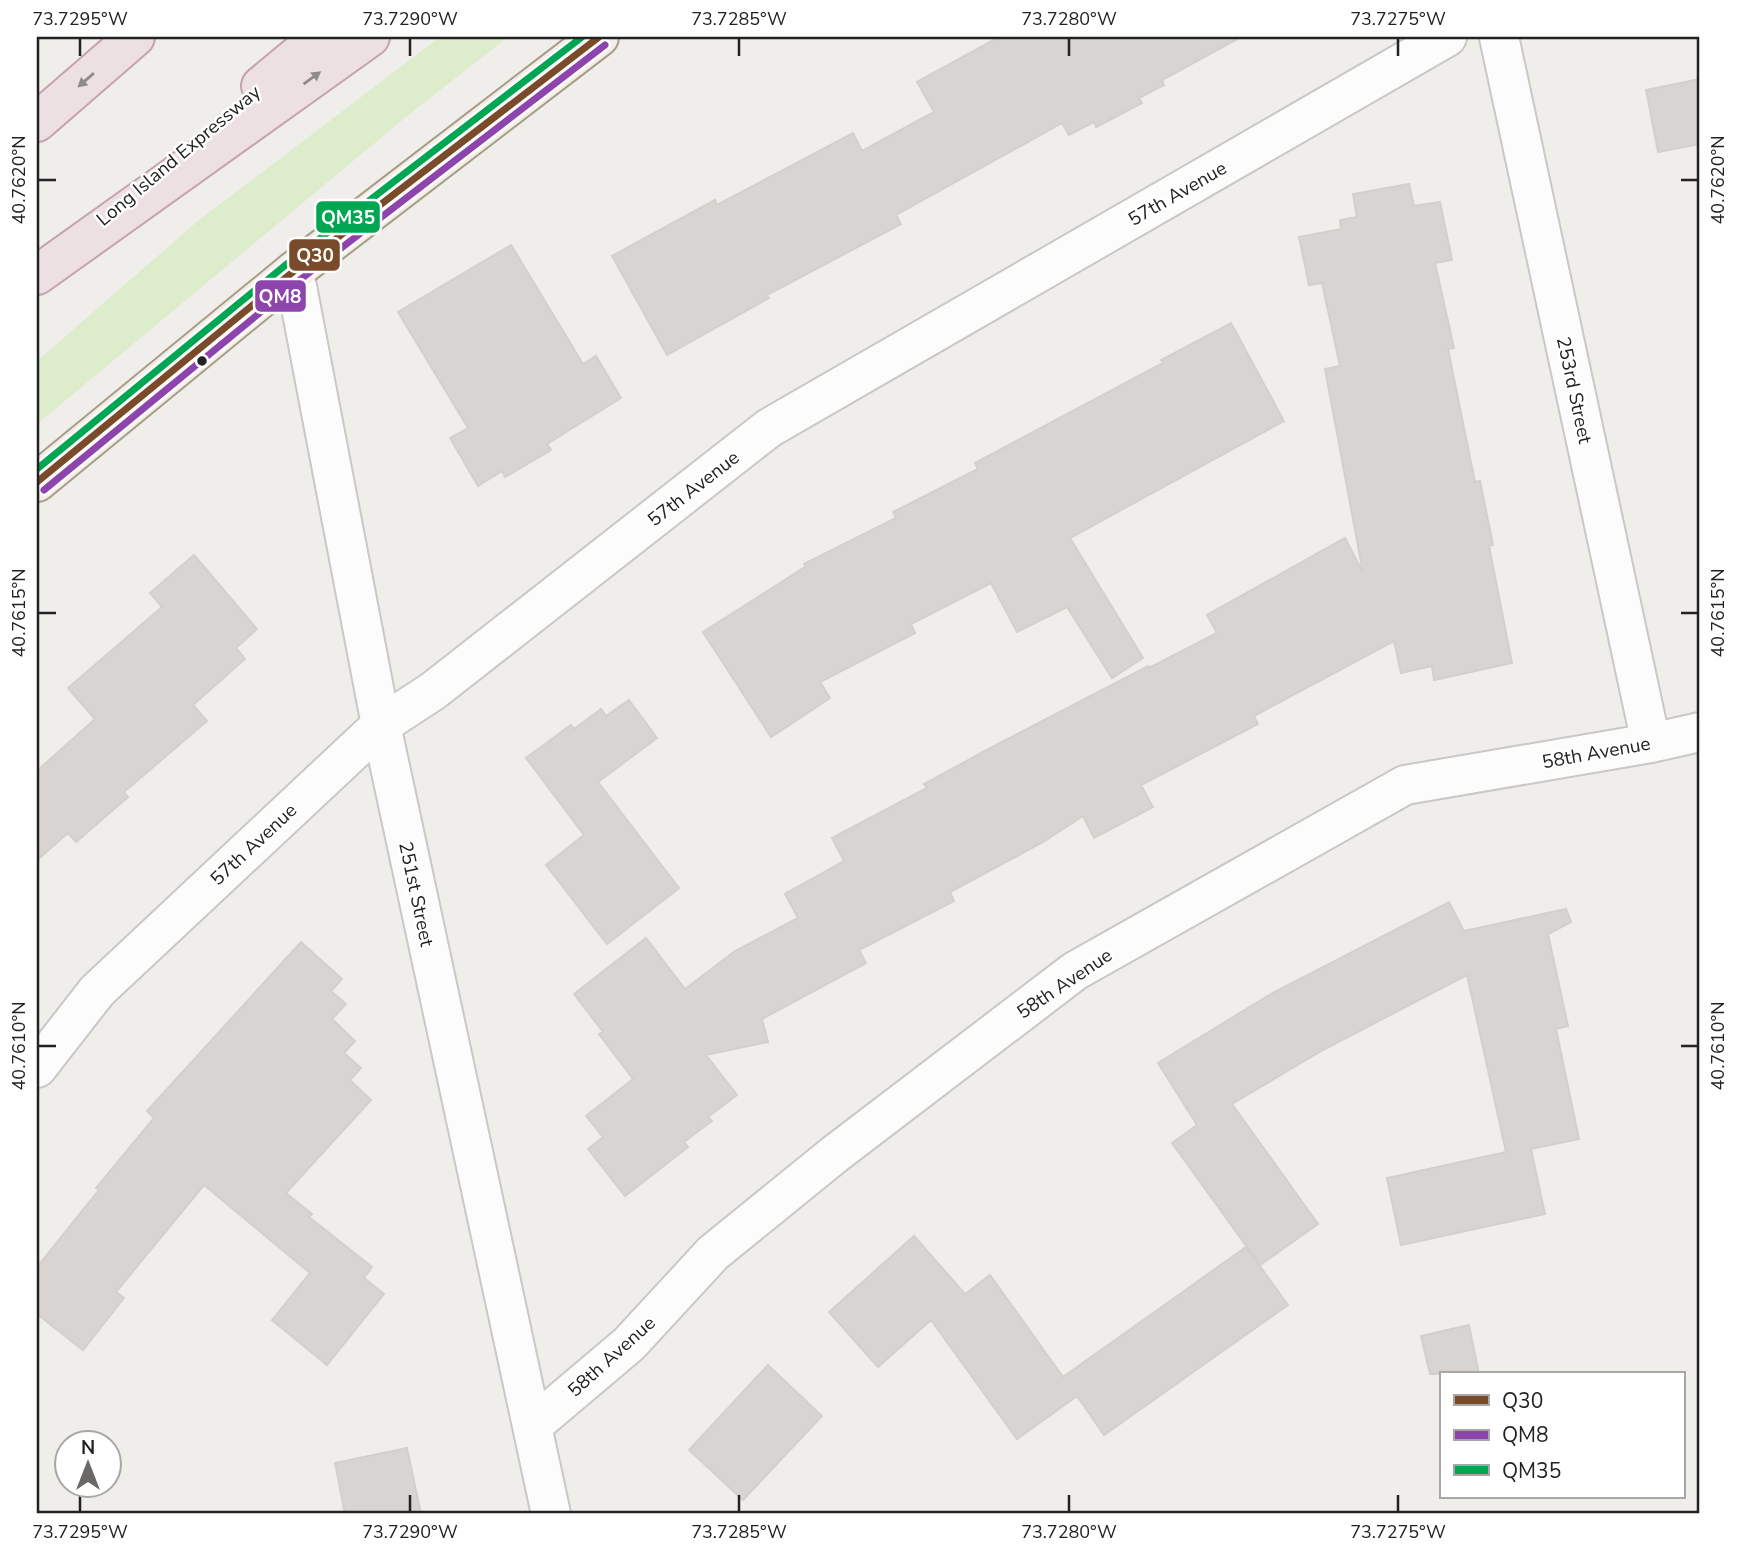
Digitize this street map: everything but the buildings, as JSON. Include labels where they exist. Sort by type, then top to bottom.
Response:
[{"type":"highway","points":[[37,122],[135,37]]},
{"type":"highway","name":"Long Island Expressway","points":[[37,274],[320,37]]},
{"type":"highway","points":[[37,274],[370,37]]},
{"type":"main road","points":[[37,482],[294,271],[599,37]]},
{"type":"street","name":"57th Avenue","points":[[37,1068],[97,991],[381,725],[433,691],[769,428],[1447,37]]},
{"type":"street","name":"253rd Street","points":[[1499,37],[1651,743]]},
{"type":"street","name":"251st Street","points":[[294,271],[381,725],[551,1514]]},
{"type":"street","name":"58th Avenue","points":[[532,1426],[629,1345],[713,1253],[835,1154],[1075,971],[1405,785],[1651,743],[1700,732]]},
{"type":"green space","points":[[440,37],[508,37],[406,117],[37,424],[37,361],[199,220]]},
{"type":"transit line","name":"QM35","points":[[37,469],[288,263],[582,37]]},
{"type":"transit line","name":"Q30","points":[[37,482],[294,271],[599,37]]},
{"type":"transit line","name":"QM8","points":[[44,490],[301,279],[605,45]]}]
